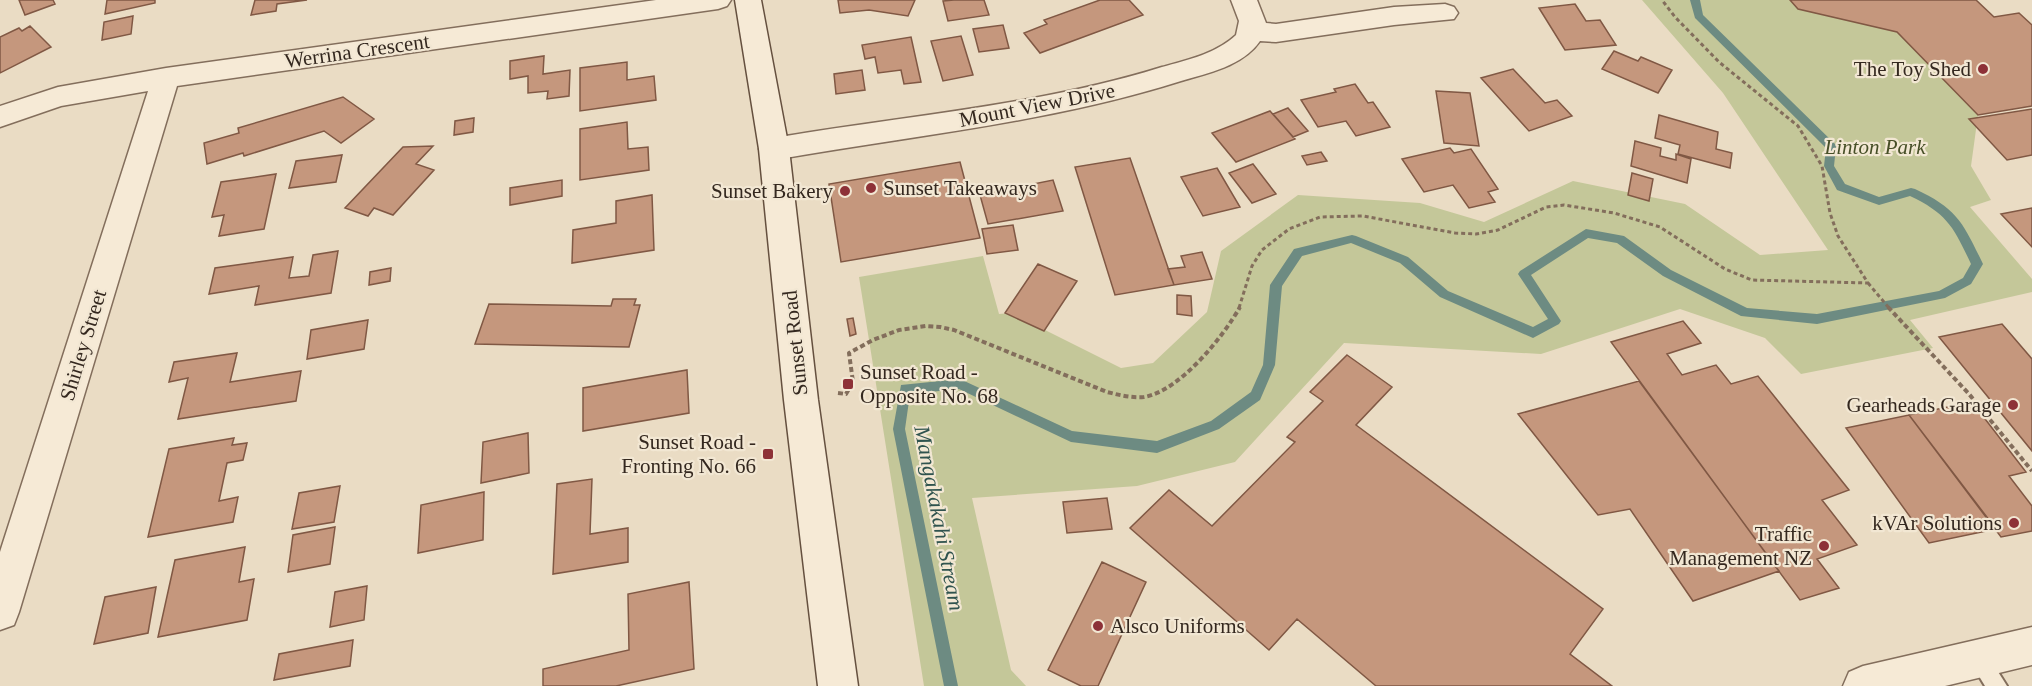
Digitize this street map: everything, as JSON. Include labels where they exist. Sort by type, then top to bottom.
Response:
[{"type":"street","name":"Werrina Crescent","points":[[0,117],[58,97],[166,78],[718,0]]},
{"type":"street","name":"Sunset Road","points":[[748,0],[774,149],[801,400],[838,686]]},
{"type":"street","points":[[1244,0],[1253,20],[1252,31],[1276,33],[1394,16],[1445,13]]},
{"type":"street","name":"Mount View Drive","points":[[774,149],[1048,106],[1127,88],[1215,60],[1245,43],[1252,31]]},
{"type":"street","name":"Shirley Street","points":[[0,612],[166,78]]},
{"type":"street","points":[[1863,686],[1988,672],[2032,646]]},
{"type":"path","points":[[1662,0],[1675,17],[1719,62],[1798,126],[1810,142],[1822,166],[1830,213],[1838,236],[1868,283],[1969,394],[2032,471]]},
{"type":"path","points":[[801,400],[842,392],[846,394],[853,382],[849,353],[878,337],[901,329],[923,325],[940,325],[954,330],[1107,392],[1127,397],[1144,397],[1175,382],[1200,358],[1225,328],[1242,302],[1251,267],[1266,244],[1303,222],[1322,215],[1342,214],[1439,231],[1479,234],[1496,231],[1531,213],[1557,204],[1612,213],[1662,228],[1692,245],[1737,277],[1752,280],[1868,283]]},
{"type":"green space","name":"Linton Park","points":[[1642,0],[1790,0],[1897,32],[1978,115],[1971,166],[1991,200],[1970,207],[2032,279],[2032,292],[1910,320],[1933,348],[1801,374],[1765,338],[1680,309],[1541,354],[1344,343],[1235,462],[1137,486],[972,498],[1011,670],[1026,686],[924,686],[859,277],[983,256],[999,314],[1011,313],[1121,368],[1153,363],[1207,312],[1221,251],[1298,195],[1420,203],[1484,222],[1573,181],[1685,204],[1760,255],[1828,250],[1723,93]]},
{"type":"building","points":[[19,0],[53,0],[55,4],[25,15]]},
{"type":"building","points":[[107,0],[155,0],[155,3],[105,14]]},
{"type":"building","points":[[255,0],[307,0],[277,4],[276,11],[251,15]]},
{"type":"building","points":[[838,0],[915,0],[908,16],[869,10],[840,13]]},
{"type":"building","points":[[984,0],[989,15],[948,21],[943,1]]},
{"type":"building","points":[[1100,0],[1129,0],[1143,15],[1040,53],[1024,33],[1047,24],[1044,20]]},
{"type":"building","name":"The Toy Shed","points":[[1790,0],[1976,0],[1994,17],[2019,13],[2032,25],[2032,106],[1978,115],[1897,32],[1798,9]]},
{"type":"building","points":[[1575,4],[1586,21],[1600,20],[1616,45],[1565,50],[1539,8]]},
{"type":"building","points":[[133,16],[131,34],[102,40],[104,22]]},
{"type":"building","points":[[1003,25],[1009,48],[979,52],[973,29]]},
{"type":"building","points":[[30,26],[51,47],[0,73],[0,37],[19,28],[22,31]]},
{"type":"building","points":[[961,36],[973,75],[943,81],[931,41]]},
{"type":"building","points":[[911,37],[921,82],[904,84],[901,70],[878,73],[875,57],[865,59],[862,45]]},
{"type":"building","points":[[1614,51],[1638,61],[1641,57],[1672,70],[1658,93],[1602,69]]},
{"type":"building","points":[[544,56],[543,74],[570,70],[569,96],[547,99],[548,91],[528,93],[528,76],[510,79],[510,61]]},
{"type":"building","points":[[627,62],[627,80],[654,76],[656,100],[580,111],[580,68]]},
{"type":"building","points":[[1513,69],[1545,103],[1557,100],[1572,116],[1529,131],[1481,78]]},
{"type":"building","points":[[862,70],[865,90],[836,94],[834,74]]},
{"type":"building","points":[[1355,84],[1368,103],[1373,102],[1390,127],[1356,136],[1346,121],[1318,127],[1301,100],[1336,92],[1334,89]]},
{"type":"building","points":[[1436,91],[1470,93],[1479,146],[1444,143]]},
{"type":"building","points":[[343,97],[374,119],[341,143],[324,131],[244,156],[243,153],[207,164],[204,143],[239,133],[238,128]]},
{"type":"building","points":[[1288,108],[1308,131],[1293,137],[1273,114]]},
{"type":"building","points":[[2032,109],[2032,155],[2007,160],[1969,119]]},
{"type":"building","points":[[1270,111],[1295,139],[1236,162],[1212,133]]},
{"type":"building","points":[[1659,115],[1718,132],[1716,149],[1732,153],[1730,168],[1678,154],[1680,145],[1655,138]]},
{"type":"building","points":[[474,118],[473,132],[454,135],[455,121]]},
{"type":"building","points":[[627,122],[628,149],[648,147],[649,170],[580,180],[580,129]]},
{"type":"building","points":[[1635,141],[1661,148],[1660,156],[1676,160],[1676,154],[1691,159],[1687,183],[1631,166]]},
{"type":"building","points":[[433,146],[416,164],[434,170],[393,215],[374,208],[368,216],[345,208],[403,147]]},
{"type":"building","points":[[1450,148],[1454,153],[1471,149],[1498,189],[1488,192],[1495,202],[1469,208],[1453,185],[1424,192],[1402,159]]},
{"type":"building","points":[[1321,152],[1327,161],[1307,165],[1302,156]]},
{"type":"building","points":[[342,155],[336,182],[289,188],[296,161]]},
{"type":"building","points":[[1130,158],[1174,285],[1115,295],[1075,167]]},
{"type":"building","points":[[960,162],[980,238],[841,262],[829,184]]},
{"type":"building","points":[[1253,164],[1276,194],[1252,203],[1229,173]]},
{"type":"building","points":[[1217,168],[1240,207],[1203,216],[1181,177]]},
{"type":"building","points":[[1632,173],[1653,179],[1649,201],[1628,195]]},
{"type":"building","points":[[276,174],[264,229],[219,236],[224,215],[212,217],[221,182]]},
{"type":"building","points":[[562,180],[562,196],[510,205],[510,188]]},
{"type":"building","points":[[1053,180],[1063,211],[988,224],[980,195]]},
{"type":"building","points":[[652,195],[654,250],[572,263],[573,230],[616,223],[616,201]]},
{"type":"building","points":[[2032,208],[2032,247],[2001,214]]},
{"type":"building","points":[[1013,225],[1018,250],[987,254],[982,229]]},
{"type":"building","points":[[338,251],[331,293],[255,305],[259,286],[209,294],[215,268],[293,257],[289,278],[309,276],[313,255]]},
{"type":"building","points":[[1202,252],[1212,279],[1174,285],[1168,269],[1185,267],[1181,256]]},
{"type":"building","points":[[1038,264],[1077,281],[1044,331],[1005,313]]},
{"type":"building","points":[[391,268],[390,281],[369,285],[370,272]]},
{"type":"building","points":[[1177,295],[1191,296],[1192,316],[1177,314]]},
{"type":"building","points":[[613,299],[636,299],[634,305],[640,305],[629,347],[475,344],[489,304],[611,306]]},
{"type":"building","points":[[853,318],[856,334],[850,336],[847,319]]},
{"type":"building","points":[[368,320],[364,349],[307,359],[311,330]]},
{"type":"building","points":[[1683,321],[1701,343],[1667,354],[1682,375],[1716,365],[1731,384],[1758,376],[1849,490],[1822,500],[1857,545],[1817,559],[1839,588],[1800,600],[1611,342]]},
{"type":"building","name":"Gearheads Garage","points":[[2002,324],[2032,359],[2032,451],[1939,337]]},
{"type":"building","points":[[237,353],[230,382],[301,371],[296,401],[178,419],[188,378],[169,382],[174,362]]},
{"type":"building","points":[[1347,355],[1392,387],[1356,425],[1603,609],[1570,654],[1612,686],[1376,686],[1297,619],[1269,650],[1130,528],[1169,490],[1212,526],[1295,442],[1287,437],[1323,401],[1310,392]]},
{"type":"building","points":[[687,370],[689,413],[583,431],[583,388]]},
{"type":"building","points":[[1639,381],[1779,571],[1693,601],[1630,509],[1598,515],[1518,414]]},
{"type":"building","points":[[1972,402],[2026,472],[2009,476],[2032,506],[2032,531],[2001,537],[1909,415]]},
{"type":"building","points":[[1909,415],[1996,529],[1929,543],[1846,428]]},
{"type":"building","points":[[528,433],[529,473],[481,483],[483,442]]},
{"type":"building","points":[[234,438],[232,445],[247,443],[243,460],[227,463],[219,501],[238,497],[233,522],[148,537],[169,449]]},
{"type":"building","points":[[592,479],[590,534],[628,528],[628,562],[553,574],[557,484]]},
{"type":"building","points":[[340,486],[334,522],[292,529],[299,493]]},
{"type":"building","points":[[484,492],[483,540],[418,553],[421,505]]},
{"type":"building","points":[[1107,498],[1112,529],[1067,533],[1063,502]]},
{"type":"building","points":[[335,527],[330,564],[288,572],[293,535]]},
{"type":"building","points":[[245,547],[239,582],[254,579],[247,620],[158,637],[175,560]]},
{"type":"building","name":"Alsco Uniforms","points":[[1102,562],[1146,582],[1098,686],[1081,686],[1048,670]]},
{"type":"building","points":[[689,582],[694,669],[616,686],[543,686],[543,669],[629,650],[628,594]]},
{"type":"building","points":[[367,586],[364,620],[330,627],[335,592]]},
{"type":"building","points":[[156,587],[148,633],[94,644],[105,597]]},
{"type":"building","points":[[353,640],[350,666],[274,680],[279,654]]},
{"type":"waterway","name":"Mangakakahi Stream","points":[[951,686],[899,429],[905,389],[960,384],[1071,436],[1157,447],[1215,425],[1256,396],[1269,365],[1276,285],[1298,252],[1352,239],[1404,260],[1444,294],[1533,333],[1555,321],[1524,274],[1586,233],[1620,239],[1667,273],[1745,313],[1817,319],[1941,295],[1967,281],[1977,264],[1958,225],[1935,203],[1911,192],[1879,201],[1841,187],[1829,166],[1831,147],[1698,16],[1695,0]]},
{"type":"place","name":"The Toy Shed","points":[[1983,69]]},
{"type":"place","name":"Sunset Takeaways","points":[[871,188]]},
{"type":"place","name":"Sunset Bakery","points":[[845,191]]},
{"type":"place","name":"Sunset Road - Opposite No. 68","points":[[848,384]]},
{"type":"place","name":"Gearheads Garage","points":[[2013,405]]},
{"type":"place","name":"Sunset Road - Fronting No. 66","points":[[768,454]]},
{"type":"place","name":"kVAr Solutions","points":[[2014,523]]},
{"type":"place","name":"Traffic Management NZ","points":[[1824,546]]},
{"type":"place","name":"Alsco Uniforms","points":[[1098,626]]}]
